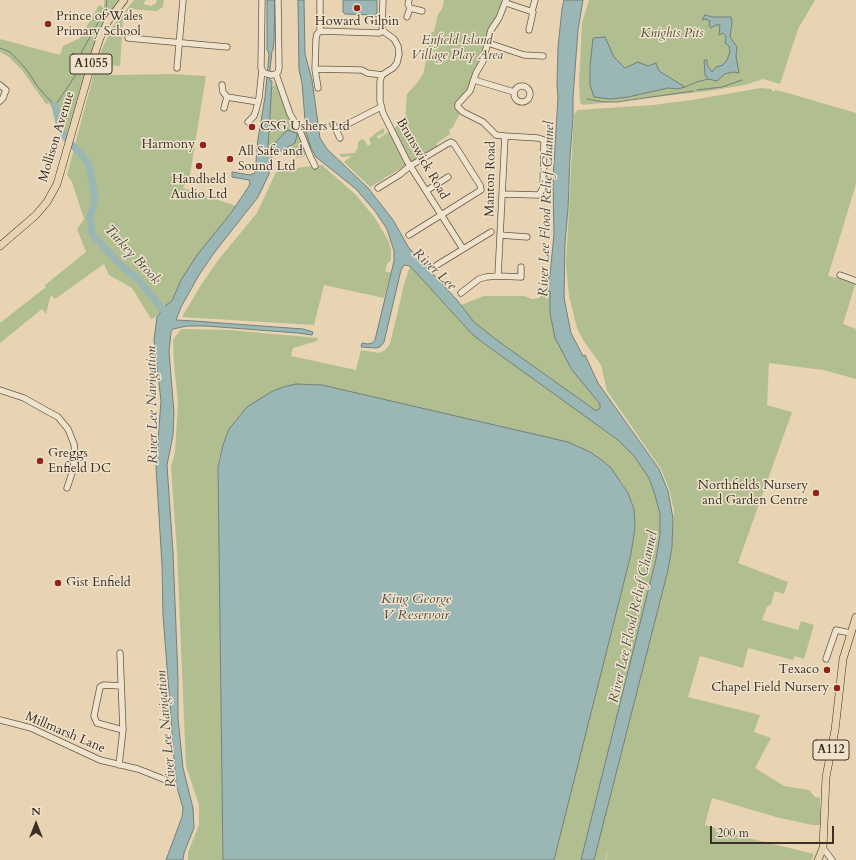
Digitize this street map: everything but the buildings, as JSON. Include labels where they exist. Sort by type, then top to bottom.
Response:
[{"type":"main road","name":"Mollison Avenue","points":[[0,246],[30,221],[46,202],[57,184],[100,38],[108,21],[124,0]]},
{"type":"main road","name":"A112","points":[[818,860],[823,848],[826,777],[835,730],[843,659],[856,617]]},
{"type":"street","points":[[176,68],[184,0]]},
{"type":"street","points":[[262,0],[269,74],[300,131],[315,166]]},
{"type":"street","points":[[269,74],[278,72],[279,68],[278,0]]},
{"type":"street","points":[[318,88],[315,69],[316,36],[320,31],[320,0]]},
{"type":"street","points":[[315,69],[362,70],[367,73],[382,75],[393,68],[397,63],[399,54],[398,46],[394,39],[383,31],[383,0]]},
{"type":"street","points":[[407,18],[410,8],[408,4],[409,0]]},
{"type":"street","points":[[528,30],[535,0]]},
{"type":"street","points":[[506,1],[532,11]]},
{"type":"street","name":"Manton Road","points":[[498,276],[505,136],[496,135],[483,122],[463,112],[458,107],[458,104],[470,90],[482,61],[491,30],[499,18],[506,1]]},
{"type":"street","points":[[410,8],[422,11]]},
{"type":"street","points":[[320,31],[379,33],[383,31]]},
{"type":"street","points":[[128,38],[227,47]]},
{"type":"street","points":[[488,43],[524,55],[543,56]]},
{"type":"street","points":[[248,122],[254,116],[269,74]]},
{"type":"street","name":"Brunswick Road","points":[[382,75],[380,81],[381,106],[388,125],[410,166],[463,249]]},
{"type":"street","points":[[474,80],[514,92]]},
{"type":"street","points":[[0,85],[6,90],[4,98],[0,101]]},
{"type":"street","points":[[222,85],[227,96],[258,102]]},
{"type":"street","points":[[519,86],[524,86],[528,89],[532,98],[527,101],[519,102],[515,100],[514,92],[519,86]]},
{"type":"street","points":[[224,108],[227,96]]},
{"type":"street","points":[[336,130],[381,106]]},
{"type":"street","points":[[333,124],[340,138]]},
{"type":"street","points":[[502,194],[539,195],[544,188],[544,140],[538,138],[505,136]]},
{"type":"street","points":[[378,188],[410,166],[451,142],[454,144],[482,188],[409,235]]},
{"type":"street","points":[[426,191],[448,177]]},
{"type":"street","points":[[437,265],[491,232]]},
{"type":"street","points":[[500,235],[527,237]]},
{"type":"street","points":[[461,293],[479,279],[486,277],[520,277],[521,267]]},
{"type":"street","points":[[840,275],[856,281]]},
{"type":"street","points":[[0,390],[24,398],[58,417],[68,429],[74,444],[75,453],[73,470],[67,488]]},
{"type":"street","points":[[826,659],[836,630],[850,633]]},
{"type":"street","points":[[119,765],[123,730],[120,653]]},
{"type":"street","points":[[121,686],[104,685],[100,687],[94,716],[97,723],[123,730]]},
{"type":"street","name":"Millmarsh Lane","points":[[0,720],[30,728],[85,754],[106,762],[138,769],[166,780]]},
{"type":"street","points":[[823,848],[832,860]]},
{"type":"green space","points":[[104,0],[121,0],[104,25],[93,47],[91,58],[84,63],[89,66],[65,141],[61,136],[54,111],[49,103],[46,104],[22,70],[9,57],[0,52],[0,39],[60,55],[63,46],[80,38],[99,5],[104,8]]},
{"type":"green space","points":[[134,0],[146,0],[143,4],[151,6],[156,3],[157,0],[164,0],[163,7],[157,11],[129,9],[123,17],[120,66],[97,64],[102,49],[113,26]]},
{"type":"green space","name":"Enfield Island Village Play Area","points":[[444,0],[504,0],[498,15],[490,25],[487,38],[483,42],[484,48],[467,93],[457,104],[458,111],[460,113],[453,127],[449,130],[450,134],[437,143],[436,149],[370,187],[344,162],[352,156],[342,157],[339,154],[355,153],[358,147],[358,142],[362,139],[368,146],[371,144],[369,139],[377,132],[384,128],[384,133],[377,136],[378,139],[405,121],[407,94],[423,74],[426,61],[430,53],[427,50],[431,40],[428,35],[434,31],[438,14],[442,9]]},
{"type":"green space","name":"Knights Pits","points":[[589,0],[815,0],[798,29],[780,84],[763,79],[745,85],[709,91],[583,105],[580,103],[579,82],[582,23]]},
{"type":"green space","points":[[94,73],[116,75],[172,74],[206,76],[190,175],[183,188],[236,206],[181,280],[172,301],[166,305],[156,317],[151,319],[132,288],[109,275],[104,264],[55,299],[51,295],[46,314],[42,309],[0,343],[0,323],[46,287],[45,285],[86,252],[77,229],[84,219],[72,182],[67,175]]},
{"type":"green space","points":[[277,83],[297,129],[306,132],[311,148],[305,146],[306,154],[303,157],[296,158],[291,145],[295,143],[283,134],[273,146],[268,145],[271,88]]},
{"type":"green space","points":[[761,88],[771,89],[774,92],[775,90],[784,92],[856,113],[856,184],[828,276],[856,282],[843,324],[856,329],[856,379],[823,370],[769,363],[767,405],[792,412],[738,563],[788,582],[784,594],[775,591],[771,604],[767,607],[762,620],[798,630],[801,621],[814,625],[804,659],[795,656],[793,660],[748,648],[743,668],[700,656],[688,697],[760,715],[754,732],[771,738],[755,768],[784,786],[809,790],[815,797],[820,798],[820,825],[812,825],[776,817],[712,798],[705,825],[744,837],[814,854],[812,860],[606,860],[608,850],[605,860],[594,860],[668,570],[672,547],[674,510],[669,489],[661,469],[607,391],[601,365],[583,340],[577,328],[569,296],[566,265],[574,114],[578,110],[653,105]]},
{"type":"green space","points":[[322,165],[356,195],[375,218],[389,242],[391,260],[387,264],[385,271],[391,273],[384,298],[324,285],[314,325],[182,317],[219,259],[257,213],[276,172]]},
{"type":"green space","points":[[410,266],[482,342],[618,440],[634,456],[649,478],[655,495],[660,514],[660,535],[656,559],[581,860],[554,860],[631,554],[635,528],[634,509],[628,493],[621,481],[343,390],[322,385],[296,384],[247,407],[229,429],[219,458],[223,860],[188,860],[188,852],[199,825],[199,805],[186,766],[177,551],[171,467],[175,452],[178,402],[173,340],[181,329],[229,330],[318,338],[317,341],[293,348],[291,356],[356,370],[361,350],[379,353],[385,350],[390,344]]},
{"type":"green space","points":[[546,291],[550,291],[550,313],[600,404],[600,408],[598,410],[595,410],[498,341],[474,322],[461,305],[484,296],[524,296],[532,299],[539,298]]},
{"type":"water","points":[[267,0],[275,0],[274,42],[270,70],[270,81],[272,81],[268,148],[270,149],[288,130],[296,133],[295,143],[272,156],[269,174],[258,197],[214,253],[199,275],[181,307],[176,320],[303,329],[313,332],[312,335],[206,326],[187,326],[173,329],[171,332],[169,352],[174,413],[173,435],[167,465],[173,552],[178,678],[178,718],[183,768],[193,808],[194,828],[184,853],[183,860],[166,860],[182,817],[183,808],[176,784],[163,615],[162,565],[156,467],[161,401],[154,340],[157,317],[166,305],[172,301],[181,280],[197,255],[231,213],[249,186],[249,180],[232,177],[232,172],[250,175],[255,173],[269,55],[267,50]]},
{"type":"water","points":[[298,0],[304,0],[305,54],[312,80],[320,138],[327,149],[368,188],[393,220],[409,248],[457,300],[474,322],[498,341],[595,410],[598,410],[600,408],[600,404],[572,370],[555,338],[550,313],[550,291],[546,291],[546,283],[550,275],[554,234],[553,181],[558,97],[558,47],[562,9],[564,0],[583,0],[578,30],[573,97],[565,243],[564,298],[571,333],[583,356],[585,355],[598,383],[659,469],[668,491],[673,518],[672,547],[668,570],[594,860],[581,860],[656,559],[660,535],[660,514],[655,495],[649,478],[634,456],[618,440],[473,335],[410,266],[404,265],[401,270],[384,342],[380,347],[376,348],[361,347],[362,343],[368,344],[375,340],[394,261],[394,251],[387,229],[375,211],[356,189],[316,157],[311,148],[306,132],[302,83],[299,70]]},
{"type":"water","points":[[344,0],[377,0],[377,13],[375,15],[345,14],[343,12]]},
{"type":"water","points":[[705,15],[713,17],[731,17],[732,22],[730,37],[737,47],[736,56],[739,73],[733,72],[725,74],[717,81],[708,79],[705,75],[704,60],[707,60],[707,65],[712,72],[716,67],[723,65],[730,52],[729,46],[725,43],[726,36],[723,33],[719,35],[720,25],[716,25],[711,28],[709,25],[710,21],[706,19],[702,20]]},
{"type":"water","points":[[605,37],[614,57],[625,68],[638,62],[648,66],[656,63],[659,71],[685,87],[678,89],[668,88],[628,97],[611,99],[594,97],[590,85],[590,66],[593,38]]},
{"type":"water","name":"King George V Reservoir","points":[[296,384],[322,385],[568,442],[590,452],[603,461],[611,468],[628,493],[634,509],[635,528],[631,554],[554,860],[223,860],[218,467],[223,445],[229,429],[247,407],[271,392]]},
{"type":"waterway","points":[[0,48],[10,52],[26,69],[38,87],[55,106],[75,76],[82,51],[106,9],[107,0]]},
{"type":"waterway","points":[[685,87],[708,79]]},
{"type":"waterway","points":[[697,90],[722,87],[742,80]]},
{"type":"waterway","points":[[587,99],[603,102],[617,102],[693,91]]},
{"type":"waterway","name":"Turkey Brook","points":[[55,106],[60,127],[65,137],[87,161],[90,169],[95,200],[90,217],[92,234],[124,269],[136,277],[168,316]]},
{"type":"place","name":"Howard Gilpin","points":[[357,8]]},
{"type":"place","name":"Prince of Wales Primary School","points":[[48,24]]},
{"type":"place","name":"CSG Ushers Ltd","points":[[252,127]]},
{"type":"place","name":"Harmony","points":[[203,145]]},
{"type":"place","name":"All Safe and Sound Ltd","points":[[230,159]]},
{"type":"place","name":"Handheld Audio Ltd","points":[[199,166]]},
{"type":"place","name":"Greggs Enfield DC","points":[[40,461]]},
{"type":"place","name":"Northfields Nursery and Garden Centre","points":[[816,493]]},
{"type":"place","name":"Gist Enfield","points":[[58,583]]},
{"type":"place","name":"Texaco","points":[[827,670]]},
{"type":"place","name":"Chapel Field Nursery","points":[[837,688]]},
{"type":"water label","name":"River Lee Flood Relief Channel","points":[[547,209]]},
{"type":"water label","name":"River Lee","points":[[434,270]]},
{"type":"water label","name":"River Lee Navigation","points":[[153,405]]},
{"type":"water label","name":"River Lee Flood Relief Channel","points":[[634,617]]},
{"type":"water label","name":"River Lee Navigation","points":[[167,729]]}]
